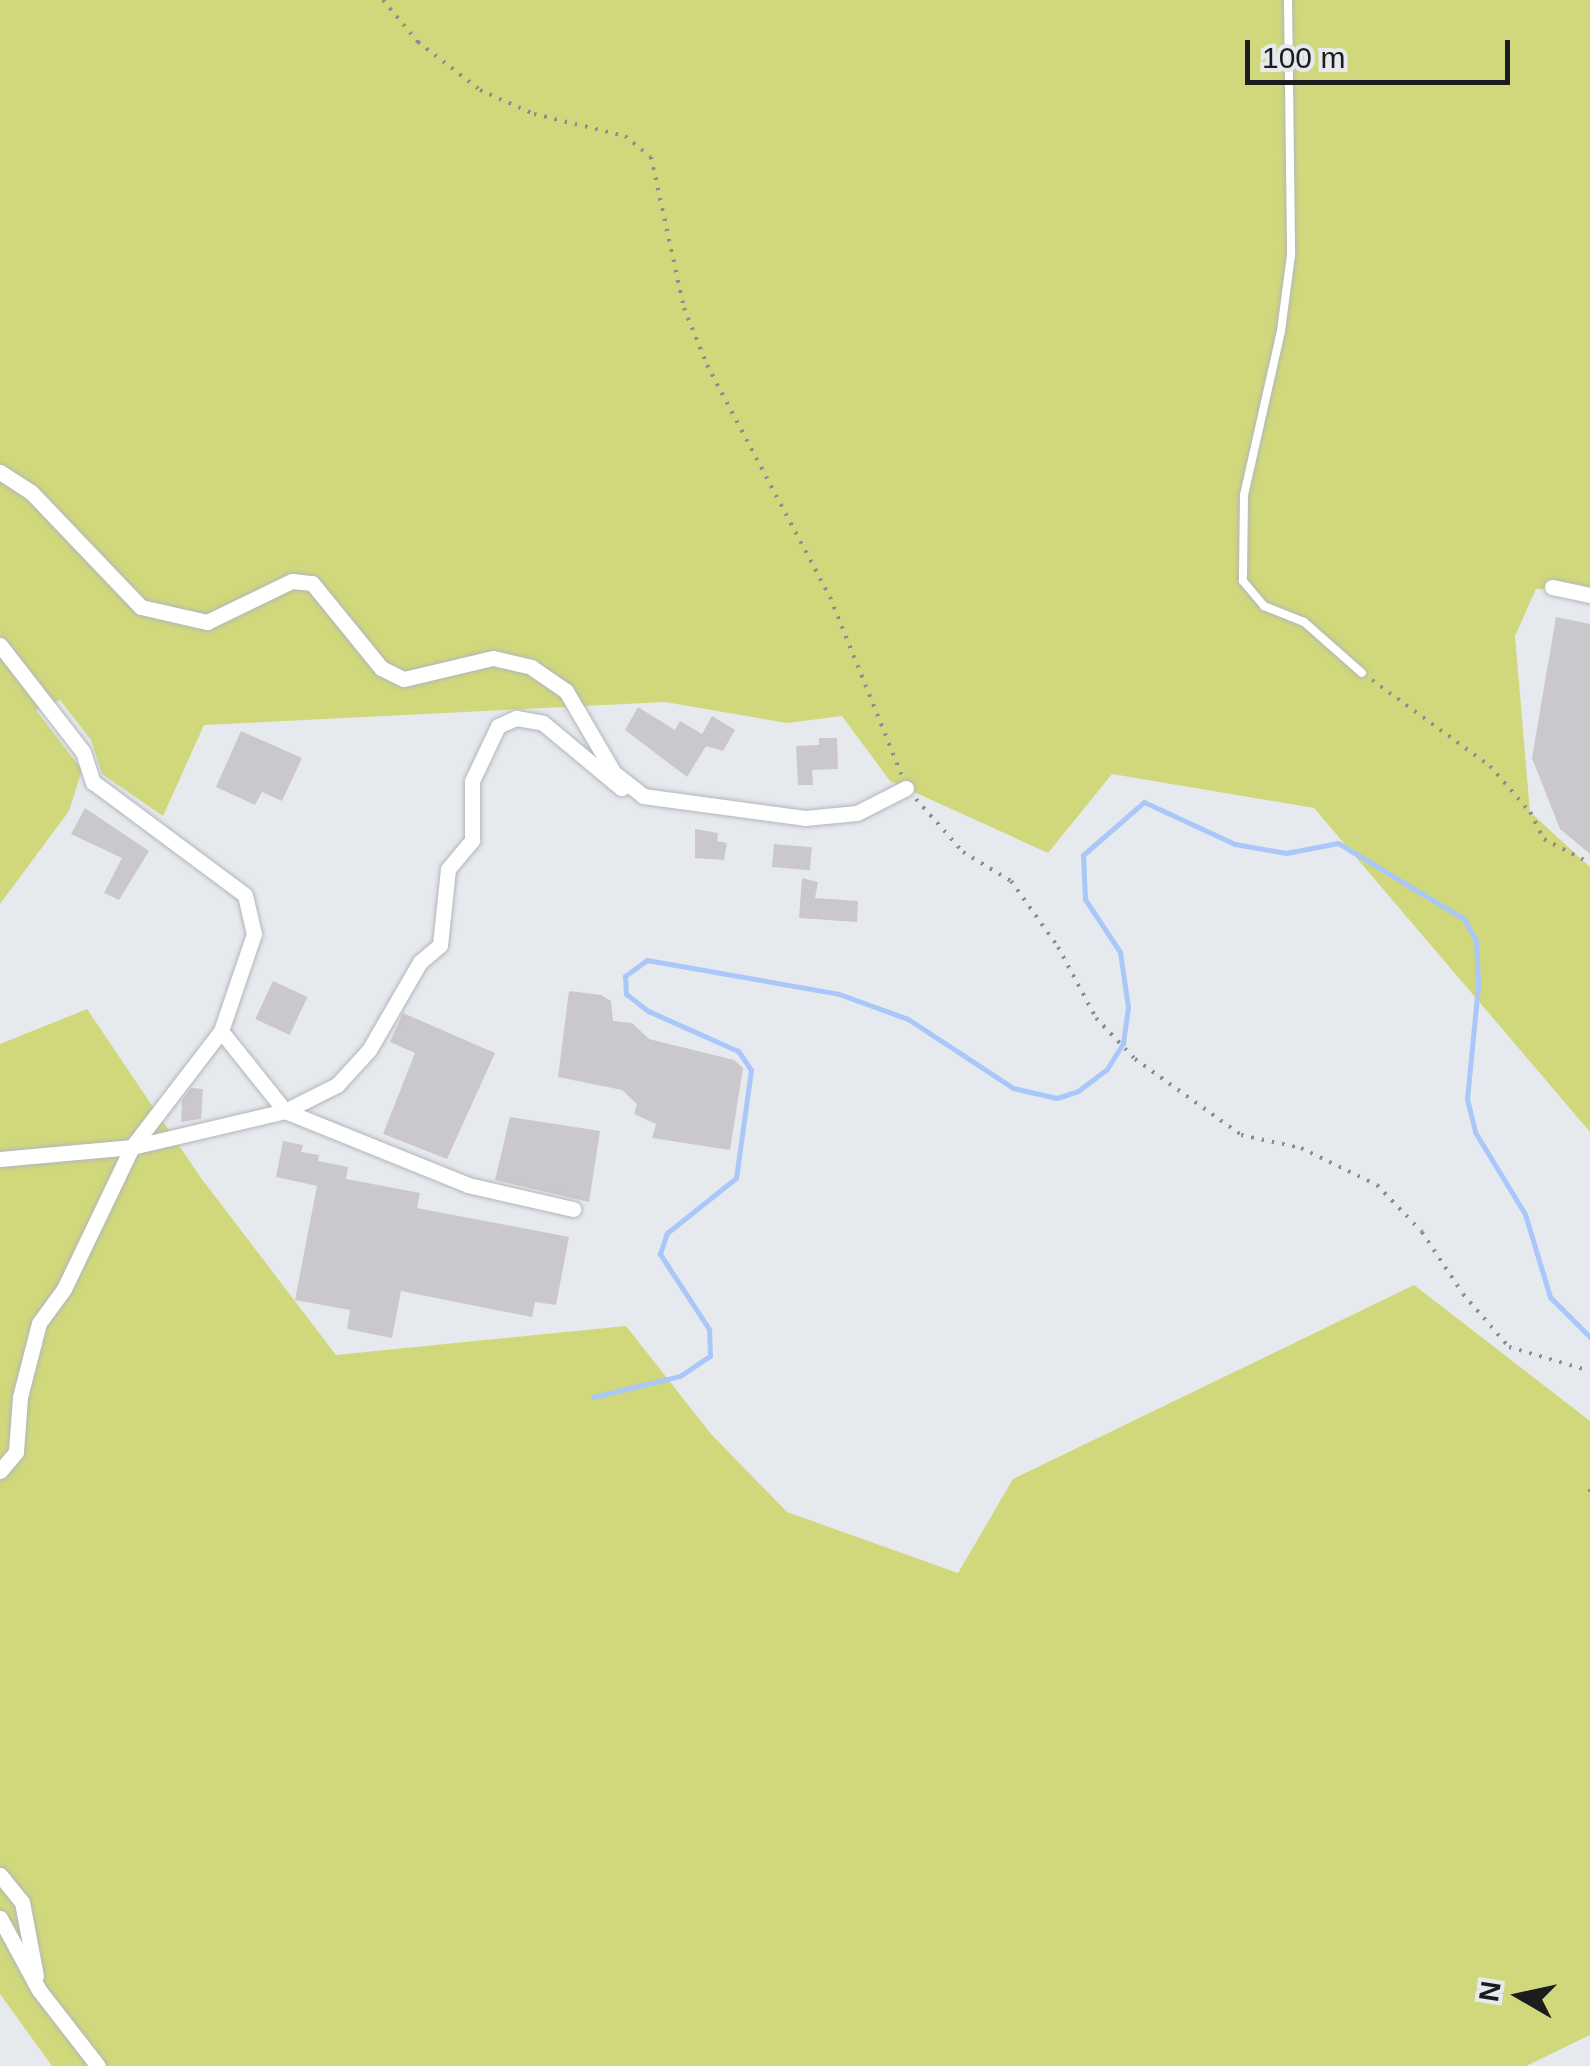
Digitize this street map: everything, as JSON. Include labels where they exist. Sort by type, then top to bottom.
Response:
[{"type":"street","points":[[0,472],[31,492],[141,607],[206,622],[292,581],[312,584],[381,668],[404,679],[493,658],[531,667],[566,691],[614,773],[643,796]]},
{"type":"street","points":[[1552,586],[1590,595]]},
{"type":"street","points":[[0,645],[83,752],[93,782],[245,895],[254,934],[220,1031],[132,1147],[64,1289],[39,1323],[20,1397],[16,1452],[0,1471]]},
{"type":"street","points":[[0,1159],[132,1147],[285,1111],[337,1084],[369,1050],[420,962],[440,944],[448,869],[472,840],[472,781],[498,726],[516,718],[543,723],[596,772],[643,796],[805,818],[857,812],[906,788]]},
{"type":"street","points":[[220,1031],[285,1111],[468,1185],[573,1209]]},
{"type":"street","points":[[0,1875],[22,1902],[39,1990]]},
{"type":"street","points":[[0,1918],[39,1990],[98,2066]]},
{"type":"lane","points":[[1288,0],[1292,254],[1282,331],[1244,494],[1244,580],[1264,606],[1304,622],[1362,674]]},
{"type":"path","points":[[383,0],[418,42],[480,90],[534,114],[625,136],[651,156],[684,308],[707,366],[830,596],[906,788],[963,852],[1010,881],[1058,947],[1096,1018],[1135,1060],[1241,1135],[1301,1148],[1376,1185],[1422,1232],[1463,1294],[1509,1347],[1590,1371]]},
{"type":"path","points":[[1362,674],[1490,766],[1530,812],[1544,838],[1590,863]]},
{"type":"green space","points":[[0,0],[1590,0],[1590,590],[1536,589],[1515,636],[1530,812],[1590,867],[1590,1132],[1314,808],[1112,774],[1048,853],[890,781],[842,716],[787,723],[665,702],[204,725],[163,816],[102,774],[91,740],[60,700],[36,710],[82,770],[69,811],[0,904]]},
{"type":"green space","points":[[87,1009],[201,1178],[336,1355],[626,1326],[711,1434],[787,1512],[958,1573],[1013,1479],[1414,1285],[1590,1421],[1590,2035],[1526,2066],[52,2066],[0,1994],[0,1044]]},
{"type":"building","points":[[1556,617],[1590,624],[1590,854],[1560,829],[1532,758]]},
{"type":"building","points":[[638,707],[675,730],[680,721],[702,734],[712,716],[735,730],[723,751],[706,746],[687,777],[625,730]]},
{"type":"building","points":[[241,731],[302,758],[282,801],[262,792],[255,805],[216,787]]},
{"type":"building","points":[[819,738],[837,738],[838,769],[812,770],[813,785],[798,785],[796,746],[819,745]]},
{"type":"building","points":[[85,808],[149,851],[119,900],[104,893],[122,858],[71,834]]},
{"type":"building","points":[[695,829],[718,833],[717,841],[727,843],[724,860],[695,858]]},
{"type":"building","points":[[774,844],[812,847],[810,870],[772,867]]},
{"type":"building","points":[[802,878],[818,882],[815,898],[858,901],[857,922],[799,918]]},
{"type":"building","points":[[273,981],[307,997],[290,1035],[255,1019]]},
{"type":"building","points":[[569,991],[601,995],[611,1001],[613,1021],[632,1023],[649,1039],[734,1060],[743,1068],[730,1150],[652,1138],[656,1124],[634,1114],[637,1104],[622,1090],[558,1077]]},
{"type":"building","points":[[403,1013],[495,1053],[447,1159],[383,1134],[415,1053],[390,1042]]},
{"type":"building","points":[[191,1088],[203,1089],[201,1119],[181,1122],[182,1100]]},
{"type":"building","points":[[510,1117],[600,1131],[589,1202],[495,1180]]},
{"type":"building","points":[[283,1141],[303,1145],[301,1152],[319,1155],[318,1161],[348,1167],[346,1179],[420,1193],[417,1208],[569,1237],[556,1305],[535,1302],[532,1317],[401,1291],[392,1338],[347,1329],[350,1310],[295,1300],[317,1186],[276,1177]]},
{"type":"waterway","points":[[593,1397],[680,1376],[710,1356],[709,1329],[660,1254],[667,1233],[736,1178],[751,1070],[738,1051],[648,1011],[626,994],[625,976],[647,960],[839,994],[908,1019],[1013,1088],[1057,1098],[1078,1091],[1107,1069],[1123,1043],[1128,1007],[1120,952],[1085,899],[1083,855],[1144,802],[1235,844],[1286,853],[1338,843],[1464,919],[1476,941],[1478,985],[1467,1099],[1475,1132],[1525,1214],[1550,1297],[1590,1337]]}]
